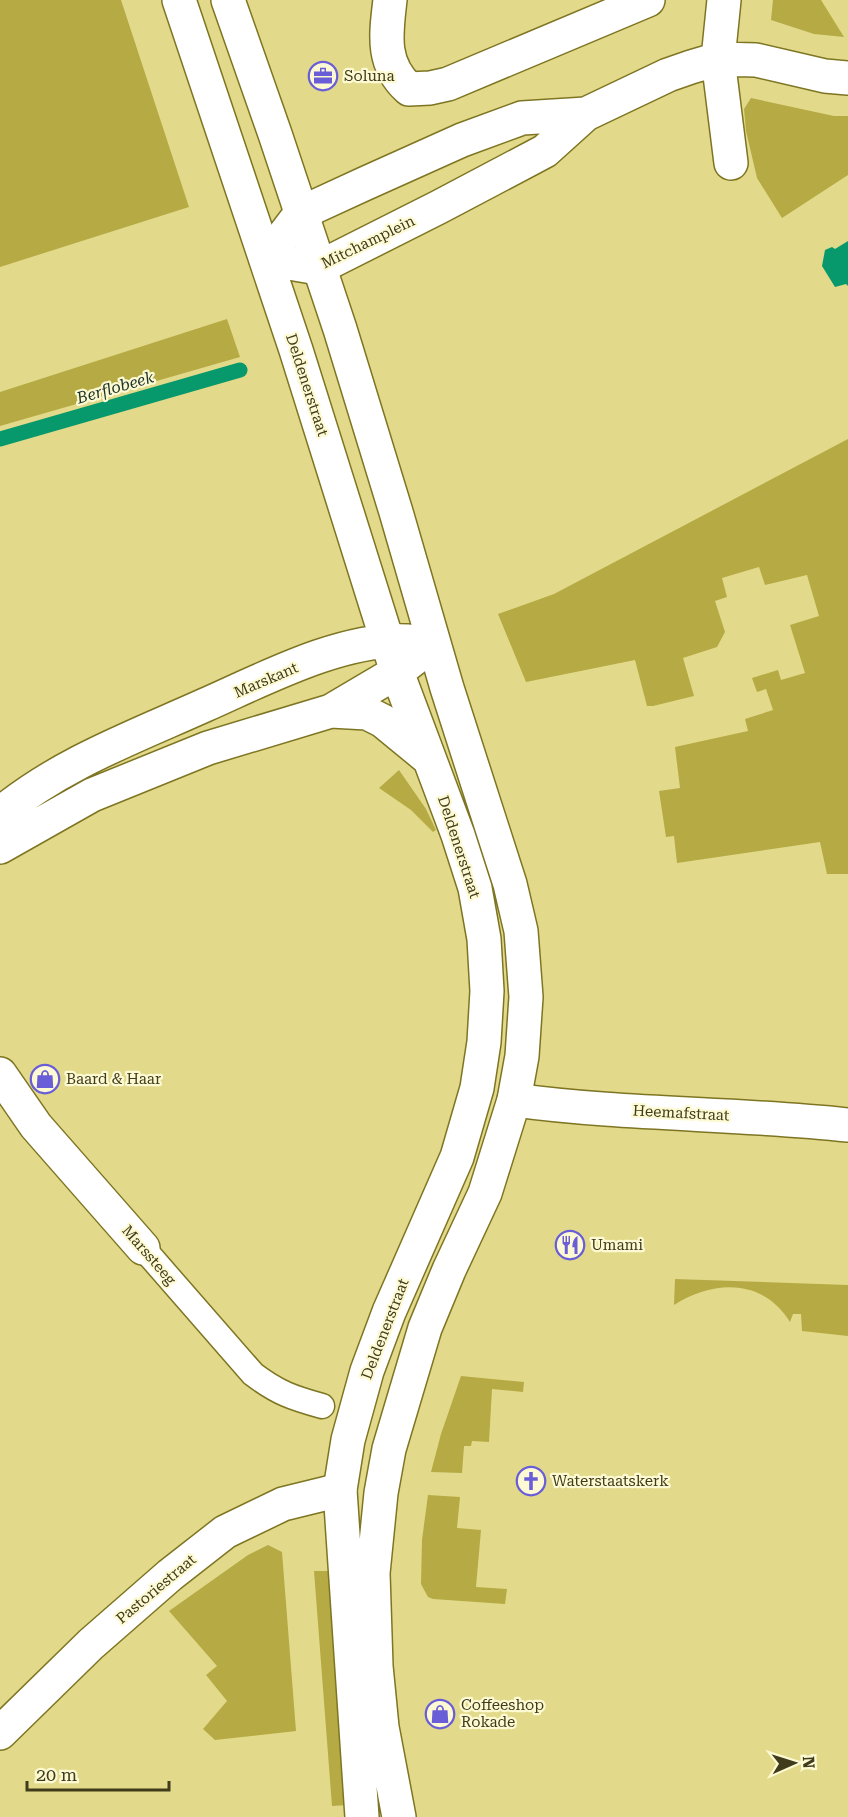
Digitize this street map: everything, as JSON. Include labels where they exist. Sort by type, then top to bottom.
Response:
[{"type":"main road","name":"Deldenerstraat","points":[[179,0],[266,259],[397,672],[475,888],[484,939],[487,991],[484,1042],[477,1088],[457,1157],[389,1312],[367,1371],[348,1440],[340,1490],[362,1817]]},
{"type":"main road","points":[[228,0],[276,134],[318,268],[340,329],[434,643],[510,884],[521,931],[526,996],[522,1056],[514,1100],[485,1192],[425,1328],[392,1439],[381,1493],[373,1573],[376,1666],[382,1727],[399,1817]]},
{"type":"main road","points":[[389,5],[387,47],[389,62],[397,78],[409,88],[430,88],[448,84],[648,0]]},
{"type":"main road","points":[[724,0],[718,59],[731,163]]},
{"type":"main road","name":"Mitchamplein","points":[[586,114],[522,118],[462,140],[301,213],[266,259],[318,268],[545,151],[586,114],[668,75],[718,59],[756,60],[825,76],[848,78]]},
{"type":"main road","name":"Marskant","points":[[0,814],[24,794],[57,773],[115,745],[323,656],[387,640],[434,643]]},
{"type":"main road","points":[[0,847],[92,795],[176,760],[331,711],[397,672],[434,643]]},
{"type":"main road","points":[[331,711],[367,713],[382,721],[429,758]]},
{"type":"main road","name":"Marssteeg","points":[[0,1074],[36,1126],[143,1248]]},
{"type":"main road","name":"Heemafstraat","points":[[514,1100],[641,1111],[786,1118],[848,1125]]},
{"type":"main road","name":"Pastoriestraat","points":[[0,1733],[100,1637],[170,1575],[225,1532],[283,1504],[340,1490]]},
{"type":"lane","name":"Marssteeg","points":[[143,1248],[253,1374],[281,1393],[322,1406]]},
{"type":"shaded area","points":[[0,0],[121,0],[189,207],[0,267]]},
{"type":"shaded area","points":[[773,0],[821,0],[844,37],[814,34],[771,20]]},
{"type":"shaded area","points":[[751,98],[834,116],[848,116],[848,175],[782,218],[757,178],[746,131],[744,109]]},
{"type":"shaded area","points":[[848,241],[848,286],[846,284],[835,287],[822,266],[825,250],[832,247],[835,249]]},
{"type":"shaded area","points":[[227,319],[240,357],[0,426],[0,392]]},
{"type":"shaded area","points":[[848,439],[848,874],[827,874],[820,842],[677,863],[674,836],[666,837],[659,791],[680,788],[675,747],[748,731],[745,719],[773,710],[766,689],[757,692],[752,678],[778,670],[781,680],[805,673],[790,625],[819,616],[807,575],[765,585],[759,567],[722,578],[727,597],[715,601],[725,632],[717,647],[683,658],[694,696],[653,706],[647,706],[635,660],[526,682],[498,614],[554,594]]},
{"type":"shaded area","points":[[399,770],[426,809],[436,830],[433,832],[411,810],[379,788]]},
{"type":"shaded area","points":[[675,1279],[848,1285],[848,1336],[802,1331],[801,1314],[793,1314],[790,1322],[766,1297],[736,1288],[705,1291],[674,1305]]},
{"type":"shaded area","points":[[461,1376],[524,1382],[523,1392],[492,1389],[489,1442],[472,1441],[471,1446],[464,1446],[462,1473],[431,1472],[441,1434]]},
{"type":"shaded area","points":[[428,1495],[460,1497],[457,1528],[481,1530],[476,1587],[507,1589],[505,1604],[428,1597],[421,1584],[422,1540]]},
{"type":"shaded area","points":[[268,1545],[282,1552],[296,1731],[215,1740],[203,1729],[227,1701],[206,1675],[217,1666],[169,1611],[248,1555]]},
{"type":"shaded area","points":[[314,1571],[330,1571],[348,1805],[332,1806]]},
{"type":"waterway","name":"Berflobeek","points":[[0,439],[240,370]]},
{"type":"place","name":"Soluna","points":[[323,76]]},
{"type":"place","name":"Baard & Haar","points":[[45,1079]]},
{"type":"place","name":"Umami","points":[[570,1245]]},
{"type":"place","name":"Waterstaatskerk","points":[[531,1481]]},
{"type":"place","name":"Coffeeshop Rokade","points":[[440,1714]]}]
